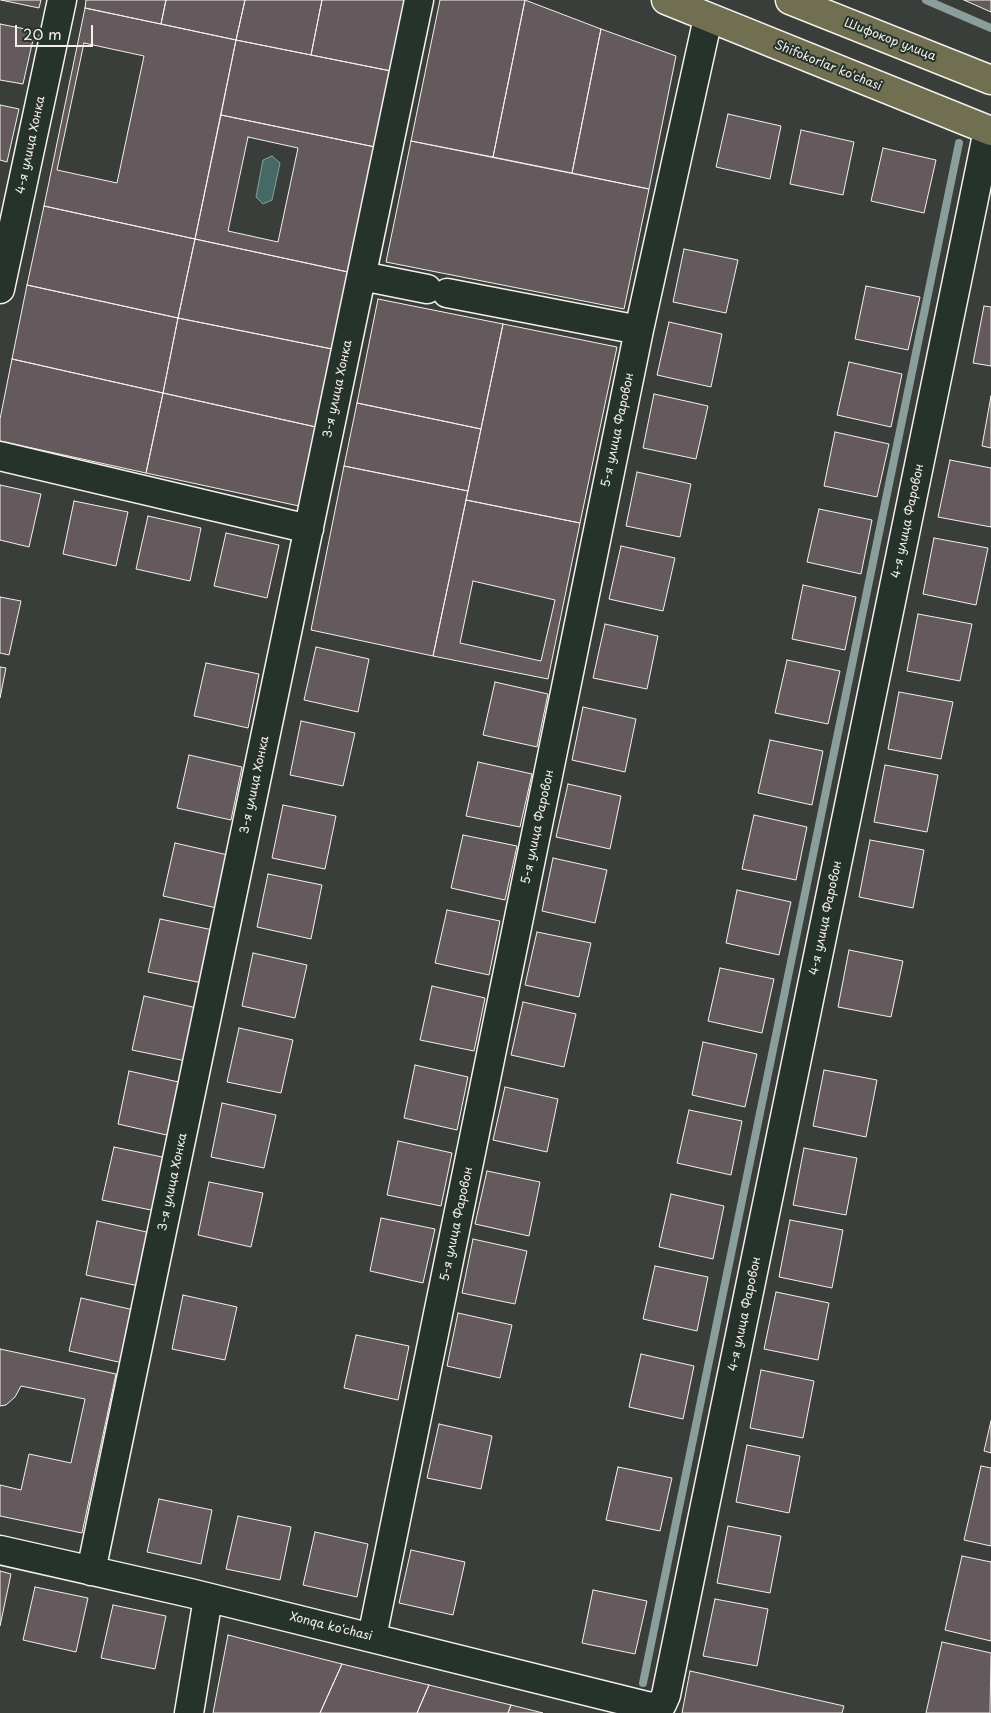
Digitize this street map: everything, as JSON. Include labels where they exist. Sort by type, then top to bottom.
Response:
[{"type":"main road","name":"Shifokorlar ko'chasi","points":[[666,0],[990,130]]},
{"type":"main road","name":"Шифокор улица","points":[[790,0],[991,80]]},
{"type":"street","name":"4-я улица Хонка","points":[[2,273],[62,0]]},
{"type":"street","name":"3-я улица Хонка","points":[[92,1571],[419,0]]},
{"type":"street","name":"5-я улица Фаровон","points":[[372,1637],[639,330],[708,18]]},
{"type":"street","name":"4-я улица Фаровон","points":[[662,1704],[666,1695],[990,130]]},
{"type":"street","points":[[362,276],[639,330]]},
{"type":"street","points":[[0,456],[308,529]]},
{"type":"street","name":"Xonqa ko'chasi","points":[[0,1550],[372,1637],[651,1707],[662,1704]]},
{"type":"street","points":[[189,1713],[208,1598]]},
{"type":"water","points":[[272,156],[280,163],[272,200],[263,204],[256,197],[263,160]]},
{"type":"building","points":[[1,0],[41,0],[39,8]]},
{"type":"building","points":[[86,0],[166,0],[161,24],[85,8]]},
{"type":"building","points":[[166,0],[245,0],[236,40],[161,24]]},
{"type":"building","points":[[245,0],[322,0],[311,55],[236,40]]},
{"type":"building","points":[[322,0],[406,0],[391,71],[311,55]]},
{"type":"building","points":[[440,0],[525,0],[493,157],[411,141]]},
{"type":"building","points":[[525,0],[601,29],[572,173],[493,157]]},
{"type":"building","points":[[964,0],[991,0],[991,12]]},
{"type":"building","points":[[85,8],[236,40],[195,239],[44,206]],"holes":[[[84,43],[144,56],[117,183],[57,170]]]},
{"type":"building","points":[[0,24],[35,31],[23,84],[0,80]]},
{"type":"building","points":[[601,29],[676,56],[649,189],[572,173]]},
{"type":"building","points":[[236,40],[391,71],[375,147],[221,115]]},
{"type":"building","points":[[0,105],[19,109],[7,162],[0,160]]},
{"type":"building","points":[[728,114],[781,126],[770,179],[716,167]]},
{"type":"building","points":[[221,115],[375,147],[348,272],[195,239]],"holes":[[[248,137],[298,148],[278,242],[228,231]]]},
{"type":"building","points":[[801,130],[854,142],[843,195],[790,184]]},
{"type":"building","points":[[411,141],[649,189],[624,309],[386,262]]},
{"type":"building","points":[[883,148],[936,160],[924,213],[871,201]]},
{"type":"building","points":[[44,206],[195,239],[178,318],[27,285]]},
{"type":"building","points":[[195,239],[348,272],[332,349],[178,318]]},
{"type":"building","points":[[684,249],[738,260],[726,313],[673,302]]},
{"type":"building","points":[[27,285],[178,318],[163,393],[12,359]]},
{"type":"building","points":[[866,286],[920,297],[908,350],[855,339]]},
{"type":"building","points":[[378,299],[503,324],[481,429],[357,403]]},
{"type":"building","points":[[984,306],[991,307],[991,366],[973,363]]},
{"type":"building","points":[[178,318],[332,349],[316,427],[163,393]]},
{"type":"building","points":[[669,322],[722,334],[711,387],[657,375]]},
{"type":"building","points":[[503,324],[617,347],[580,523],[466,500]]},
{"type":"building","points":[[12,359],[163,393],[146,473],[0,441],[0,419]]},
{"type":"building","points":[[849,362],[902,374],[891,427],[837,415]]},
{"type":"building","points":[[163,393],[316,427],[299,506],[146,473]]},
{"type":"building","points":[[654,394],[708,406],[696,459],[643,448]]},
{"type":"building","points":[[991,396],[991,448],[982,446]]},
{"type":"building","points":[[357,403],[481,429],[468,491],[344,466]]},
{"type":"building","points":[[835,432],[889,444],[877,497],[824,486]]},
{"type":"building","points":[[950,460],[991,468],[991,527],[938,517]]},
{"type":"building","points":[[344,466],[468,491],[433,656],[311,630]]},
{"type":"building","points":[[637,472],[691,484],[680,537],[626,526]]},
{"type":"building","points":[[0,485],[41,494],[29,547],[0,540]]},
{"type":"building","points":[[466,500],[580,523],[548,679],[433,656]],"holes":[[[473,581],[555,600],[541,661],[460,643]]]},
{"type":"building","points":[[74,501],[128,512],[116,566],[63,554]]},
{"type":"building","points":[[819,509],[872,520],[861,574],[807,562]]},
{"type":"building","points":[[148,516],[201,528],[190,581],[136,569]]},
{"type":"building","points":[[226,533],[279,545],[267,598],[214,586]]},
{"type":"building","points":[[934,538],[988,548],[976,605],[923,594]]},
{"type":"building","points":[[621,546],[675,558],[663,611],[609,599]]},
{"type":"building","points":[[803,585],[856,597],[845,650],[792,639]]},
{"type":"building","points":[[0,597],[21,601],[9,655],[0,653]]},
{"type":"building","points":[[918,614],[972,624],[960,681],[907,671]]},
{"type":"building","points":[[605,624],[658,636],[647,689],[593,678]]},
{"type":"building","points":[[316,647],[369,659],[358,712],[304,700]]},
{"type":"building","points":[[787,660],[840,671],[828,724],[775,713]]},
{"type":"building","points":[[206,663],[259,674],[248,728],[194,716]]},
{"type":"building","points":[[0,667],[6,668],[0,698]]},
{"type":"building","points":[[495,682],[548,694],[537,747],[483,735]]},
{"type":"building","points":[[899,692],[953,702],[941,759],[888,749]]},
{"type":"building","points":[[583,707],[636,719],[625,772],[572,760]]},
{"type":"building","points":[[301,721],[355,733],[343,786],[290,775]]},
{"type":"building","points":[[770,740],[823,751],[812,805],[758,793]]},
{"type":"building","points":[[189,755],[242,767],[231,820],[177,808]]},
{"type":"building","points":[[478,762],[532,774],[520,827],[466,816]]},
{"type":"building","points":[[885,765],[938,775],[927,832],[874,822]]},
{"type":"building","points":[[568,784],[621,796],[610,849],[556,837]]},
{"type":"building","points":[[283,805],[336,816],[325,869],[272,858]]},
{"type":"building","points":[[754,815],[807,827],[796,880],[742,869]]},
{"type":"building","points":[[463,835],[517,846],[505,900],[451,888]]},
{"type":"building","points":[[870,840],[924,850],[913,908],[859,897]]},
{"type":"building","points":[[175,843],[228,855],[217,908],[163,896]]},
{"type":"building","points":[[553,858],[607,870],[595,923],[542,911]]},
{"type":"building","points":[[268,874],[322,885],[311,939],[257,927]]},
{"type":"building","points":[[737,890],[791,902],[779,955],[726,943]]},
{"type":"building","points":[[447,910],[500,921],[489,975],[435,963]]},
{"type":"building","points":[[160,919],[213,930],[202,983],[148,972]]},
{"type":"building","points":[[537,932],[591,943],[579,997],[525,985]]},
{"type":"building","points":[[849,950],[903,961],[891,1017],[838,1007]]},
{"type":"building","points":[[253,953],[307,965],[295,1018],[242,1006]]},
{"type":"building","points":[[720,968],[774,979],[762,1033],[708,1021]]},
{"type":"building","points":[[432,986],[485,998],[474,1051],[420,1040]]},
{"type":"building","points":[[144,996],[197,1008],[186,1061],[132,1050]]},
{"type":"building","points":[[523,1002],[576,1014],[564,1067],[511,1055]]},
{"type":"building","points":[[239,1028],[293,1040],[281,1093],[227,1082]]},
{"type":"building","points":[[703,1042],[757,1054],[745,1107],[692,1095]]},
{"type":"building","points":[[415,1065],[468,1077],[457,1130],[404,1118]]},
{"type":"building","points":[[824,1070],[877,1080],[866,1137],[813,1126]]},
{"type":"building","points":[[129,1071],[183,1083],[171,1136],[118,1124]]},
{"type":"building","points":[[505,1087],[558,1099],[547,1152],[493,1140]]},
{"type":"building","points":[[222,1103],[276,1115],[264,1168],[211,1157]]},
{"type":"building","points":[[689,1110],[742,1121],[731,1175],[677,1163]]},
{"type":"building","points":[[398,1141],[452,1153],[441,1206],[387,1195]]},
{"type":"building","points":[[114,1147],[167,1158],[156,1211],[102,1200]]},
{"type":"building","points":[[804,1148],[857,1158],[846,1215],[793,1205]]},
{"type":"building","points":[[487,1171],[540,1182],[529,1236],[475,1224]]},
{"type":"building","points":[[209,1182],[263,1193],[251,1247],[198,1235]]},
{"type":"building","points":[[671,1194],[724,1206],[713,1259],[659,1247]]},
{"type":"building","points":[[381,1218],[435,1229],[423,1283],[370,1271]]},
{"type":"building","points":[[790,1220],[843,1230],[832,1288],[779,1277]]},
{"type":"building","points":[[97,1221],[151,1233],[139,1286],[86,1275]]},
{"type":"building","points":[[473,1239],[527,1251],[515,1304],[462,1293]]},
{"type":"building","points":[[655,1266],[708,1277],[697,1331],[643,1319]]},
{"type":"building","points":[[776,1292],[829,1303],[818,1360],[764,1349]]},
{"type":"building","points":[[183,1295],[237,1307],[225,1360],[172,1349]]},
{"type":"building","points":[[81,1298],[134,1310],[123,1363],[69,1351]]},
{"type":"building","points":[[458,1313],[512,1325],[500,1378],[447,1366]]},
{"type":"building","points":[[356,1335],[409,1346],[398,1400],[344,1388]]},
{"type":"building","points":[[0,1349],[116,1374],[82,1533],[0,1516],[0,1485],[21,1490],[29,1454],[71,1463],[85,1399],[21,1386],[15,1397],[6,1405],[0,1406]]},
{"type":"building","points":[[641,1354],[694,1366],[683,1419],[629,1407]]},
{"type":"building","points":[[761,1370],[814,1381],[803,1438],[750,1428]]},
{"type":"building","points":[[991,1421],[991,1453],[984,1451]]},
{"type":"building","points":[[439,1424],[492,1436],[481,1489],[427,1478]]},
{"type":"building","points":[[747,1445],[800,1456],[789,1513],[736,1502]]},
{"type":"building","points":[[981,1466],[991,1468],[991,1546],[964,1540]]},
{"type":"building","points":[[618,1467],[672,1478],[660,1531],[606,1520]]},
{"type":"building","points":[[159,1499],[212,1510],[201,1564],[147,1552]]},
{"type":"building","points":[[238,1516],[291,1527],[280,1580],[226,1569]]},
{"type":"building","points":[[728,1526],[781,1536],[770,1593],[717,1583]]},
{"type":"building","points":[[315,1532],[368,1544],[357,1597],[303,1585]]},
{"type":"building","points":[[411,1550],[465,1562],[453,1615],[399,1603]]},
{"type":"building","points":[[962,1556],[991,1562],[991,1641],[945,1630]]},
{"type":"building","points":[[0,1571],[11,1574],[0,1626]]},
{"type":"building","points":[[35,1587],[88,1598],[76,1652],[23,1640]]},
{"type":"building","points":[[593,1590],[647,1601],[635,1654],[582,1643]]},
{"type":"building","points":[[715,1599],[768,1609],[757,1666],[703,1656]]},
{"type":"building","points":[[113,1605],[166,1616],[155,1669],[101,1658]]},
{"type":"building","points":[[228,1635],[342,1664],[320,1713],[213,1713]]},
{"type":"building","points":[[942,1642],[991,1653],[990,1713],[926,1713]]},
{"type":"building","points":[[342,1664],[429,1685],[417,1713],[320,1713]]},
{"type":"building","points":[[690,1671],[844,1706],[842,1713],[682,1713]]},
{"type":"building","points":[[429,1685],[511,1705],[508,1713],[417,1713]]},
{"type":"building","points":[[511,1705],[543,1713],[508,1713]]},
{"type":"waterway","points":[[926,0],[991,28]]},
{"type":"waterway","points":[[643,1683],[959,143]]}]
